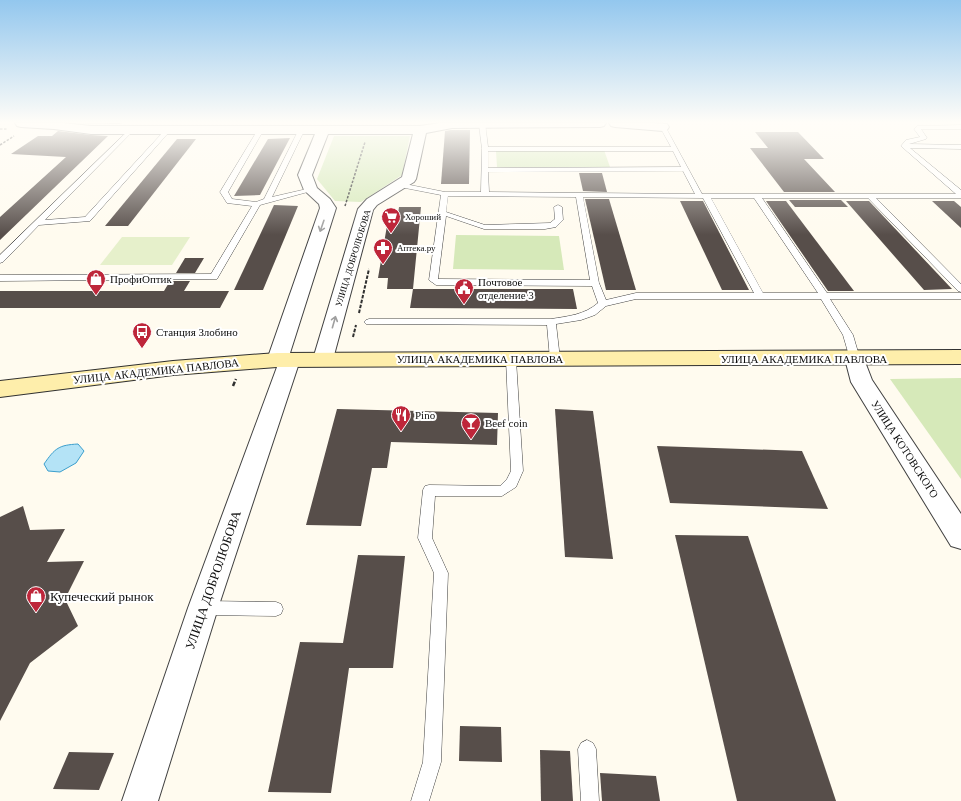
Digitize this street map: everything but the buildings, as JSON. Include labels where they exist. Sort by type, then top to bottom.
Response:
[{"type":"main road","name":"УЛИЦА АКАДЕМИКА ПАВЛОВА","points":[[0,389],[128,373],[242,362],[283,360],[961,358]]},
{"type":"street","points":[[311,160],[305,175],[311,190]]},
{"type":"street","name":"УЛИЦА ДОБРОЛЮБОВА","points":[[323,359],[366,209],[372,202],[409,179],[413,160]]},
{"type":"street","name":"УЛИЦА ДОБРОЛЮБОВА","points":[[140,801],[283,360],[328,208],[325,202],[311,190]]},
{"type":"street","name":"УЛИЦА КОТОВСКОГО","points":[[855,359],[862,382],[961,537]]},
{"type":"lane","points":[[0,260],[101,160]]},
{"type":"lane","points":[[38,223],[87,219],[140,160]]},
{"type":"lane","points":[[243,160],[224,192],[230,201],[257,204],[267,200],[311,190]]},
{"type":"lane","points":[[267,200],[286,160]]},
{"type":"lane","points":[[484,160],[485,194]]},
{"type":"lane","points":[[681,160],[760,296]]},
{"type":"lane","points":[[921,160],[961,195]]},
{"type":"lane","points":[[484,170],[686,169]]},
{"type":"lane","points":[[400,185],[445,194],[757,197],[961,195]]},
{"type":"lane","points":[[445,194],[433,280],[436,282],[595,283]]},
{"type":"lane","points":[[579,195],[595,283],[603,304]]},
{"type":"lane","points":[[757,197],[824,296],[848,335],[855,359]]},
{"type":"lane","points":[[872,197],[961,289]]},
{"type":"lane","points":[[0,278],[214,277],[257,204]]},
{"type":"lane","points":[[443,214],[484,227],[545,227],[553,225],[559,220],[558,207]]},
{"type":"lane","points":[[369,322],[551,322],[578,318],[592,313],[603,304],[636,296],[961,296]]},
{"type":"lane","points":[[551,322],[555,359]]},
{"type":"lane","points":[[420,801],[432,762],[441,573],[425,538],[429,490],[502,491],[512,483],[517,471],[511,360]]},
{"type":"lane","points":[[203,608],[276,609]]},
{"type":"lane","points":[[587,750],[590,801]]},
{"type":"path","points":[[358,314],[369,269]]},
{"type":"path","points":[[353,336],[357,322]]},
{"type":"green space","points":[[324,160],[405,160],[402,175],[361,202],[335,201],[317,179]]},
{"type":"green space","points":[[497,160],[608,160],[610,167],[497,167]]},
{"type":"green space","points":[[456,235],[559,236],[564,270],[453,269]]},
{"type":"green space","points":[[122,237],[190,237],[172,265],[100,265]]},
{"type":"green space","points":[[961,378],[961,479],[890,379]]},
{"type":"water","points":[[78,444],[84,451],[76,463],[60,472],[48,471],[44,464],[51,454],[58,448],[66,445]]},
{"type":"place","name":"Хороший","points":[[391,234]]},
{"type":"place","name":"Аптека.ру","points":[[383,265]]},
{"type":"place","name":"ПрофиОптик","points":[[96,296]]},
{"type":"place","name":"Почтовое отделение 3","points":[[464,305]]},
{"type":"place","name":"Станция Злобино","points":[[142,349]]},
{"type":"place","name":"Pino","points":[[401,432]]},
{"type":"place","name":"Beef coin","points":[[471,440]]},
{"type":"place","name":"Купеческий рынок","points":[[36,613]]}]
